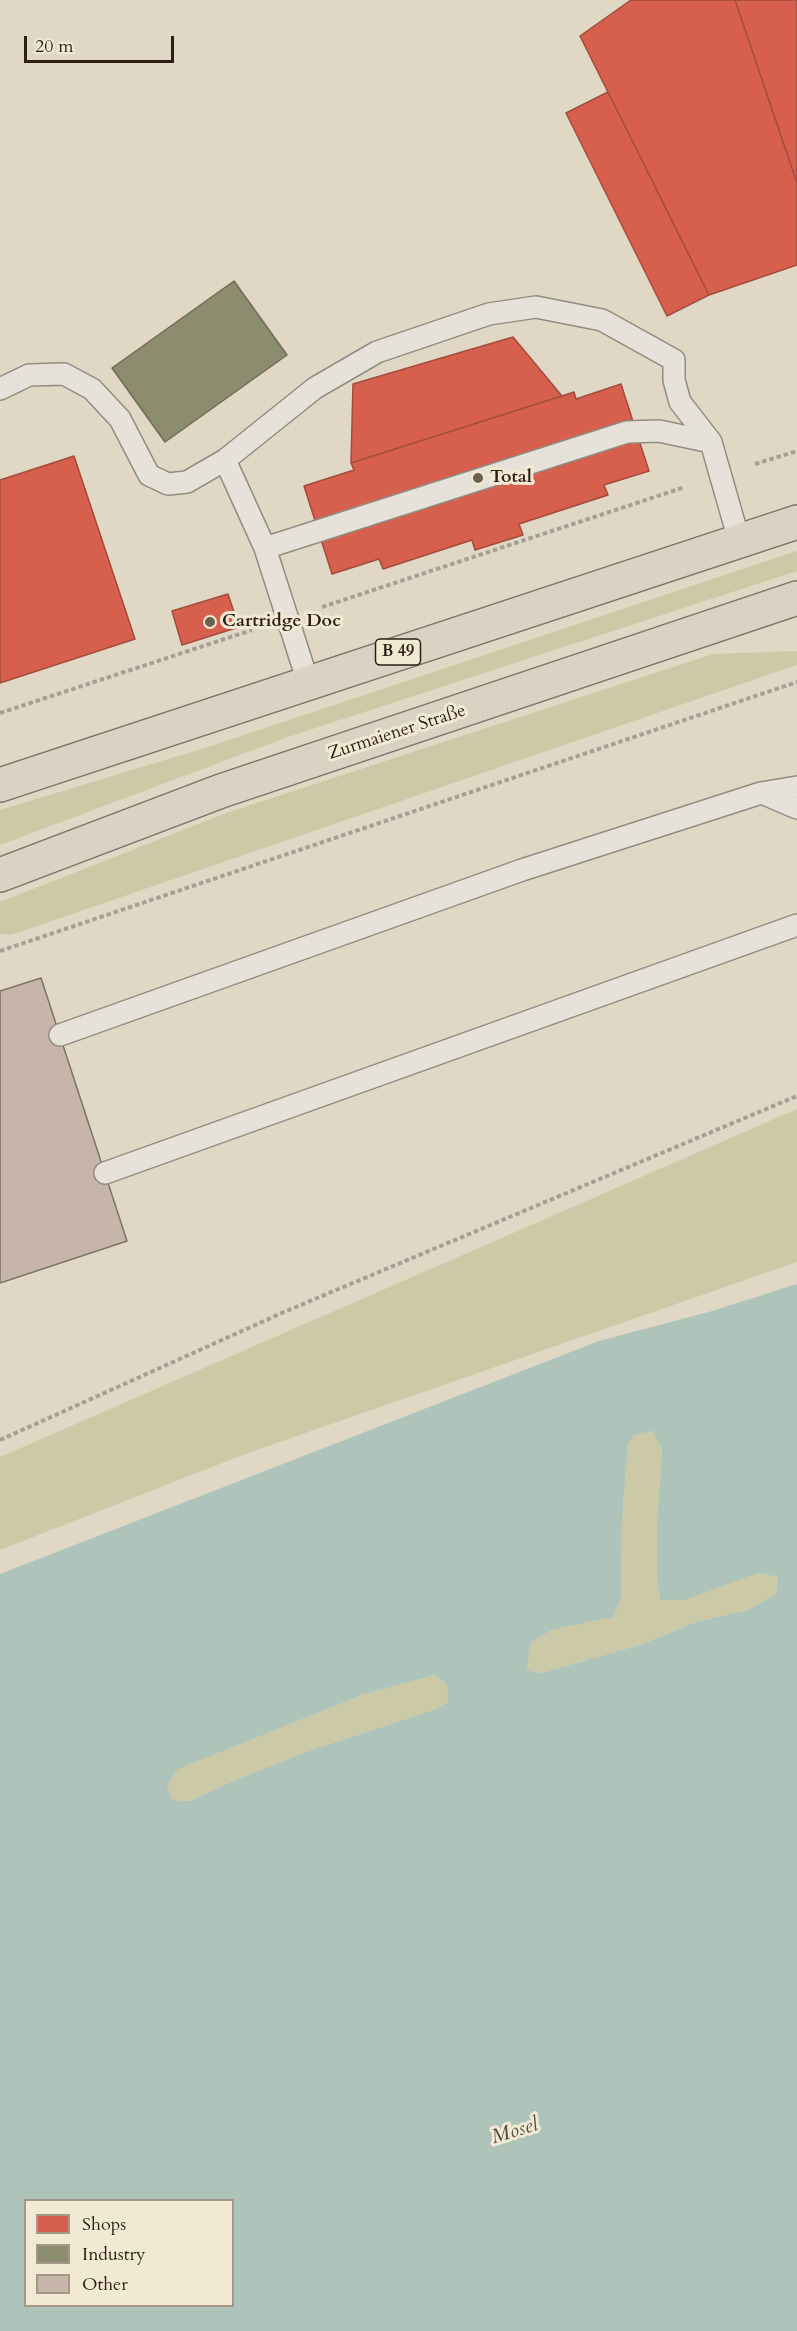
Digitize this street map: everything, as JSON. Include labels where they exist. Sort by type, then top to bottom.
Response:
[{"type":"main road","name":"B 49","points":[[0,784],[797,522]]},
{"type":"main road","name":"Zurmaiener Straße","points":[[0,875],[221,791],[797,598]]},
{"type":"lane","points":[[0,389],[29,375],[64,374],[92,389],[120,419],[149,475],[168,484],[186,482],[225,460],[315,388],[377,352],[489,314],[536,307],[602,320],[674,360],[674,380],[680,402],[711,442],[739,540]]},
{"type":"lane","points":[[265,548],[627,432],[659,431],[711,442]]},
{"type":"lane","points":[[225,460],[265,548],[308,682]]},
{"type":"lane","points":[[60,1035],[522,870],[761,793],[797,787]]},
{"type":"lane","points":[[761,793],[797,808]]},
{"type":"lane","points":[[105,1173],[797,926]]},
{"type":"path","points":[[0,713],[797,451]]},
{"type":"path","points":[[0,951],[797,682]]},
{"type":"path","points":[[0,1440],[284,1312],[797,1096]]},
{"type":"shaded area","points":[[797,551],[797,571],[288,737],[0,845],[0,810],[211,746]]},
{"type":"shaded area","points":[[797,651],[797,665],[11,935],[0,934],[0,902],[226,813],[713,654]]},
{"type":"shaded area","points":[[797,1109],[797,1262],[248,1453],[0,1550],[0,1457]]},
{"type":"shaded area","points":[[653,1431],[662,1450],[657,1524],[657,1579],[660,1600],[730,1583],[759,1573],[778,1577],[776,1594],[748,1610],[696,1622],[643,1644],[541,1673],[526,1670],[530,1643],[552,1630],[614,1617],[621,1597],[622,1520],[628,1444],[634,1435]]},
{"type":"shaded area","points":[[435,1675],[447,1684],[448,1702],[434,1710],[314,1749],[233,1781],[190,1801],[173,1800],[167,1785],[177,1769],[362,1695]]},
{"type":"water","name":"Mosel","points":[[797,1284],[797,2331],[0,2331],[0,1574],[599,1341],[712,1311]],"holes":[[[653,1431],[662,1450],[657,1524],[657,1579],[660,1600],[684,1600],[759,1573],[778,1577],[776,1594],[748,1610],[696,1622],[643,1644],[541,1673],[527,1670],[530,1643],[552,1630],[614,1617],[621,1597],[622,1520],[628,1444],[634,1435]],[[435,1675],[447,1684],[448,1702],[434,1710],[314,1749],[233,1781],[190,1801],[173,1800],[167,1785],[178,1769],[362,1695]]]},
{"type":"building: Shops","points":[[631,0],[735,0],[797,183],[797,265],[709,295],[580,36]]},
{"type":"building: Shops","points":[[735,0],[797,0],[797,183]]},
{"type":"building: Shops","points":[[608,92],[709,295],[667,316],[566,113]]},
{"type":"building: Shops","points":[[513,337],[562,396],[351,463],[353,384]]},
{"type":"building: Shops","name":"Total","points":[[621,384],[649,471],[604,485],[608,495],[519,524],[523,535],[475,550],[472,540],[383,569],[379,559],[332,574],[304,486],[354,470],[351,463],[574,392],[576,399]]},
{"type":"building: Shops","points":[[74,456],[135,639],[0,683],[0,480]]},
{"type":"building: Shops","points":[[228,594],[239,627],[182,645],[172,611]]},
{"type":"building: Industry","points":[[234,281],[287,355],[165,442],[112,368]]},
{"type":"building: Other","points":[[41,978],[127,1241],[0,1283],[0,991]]},
{"type":"place","name":"Total","points":[[478,478]]},
{"type":"place","name":"Cartridge Doc","points":[[210,622]]}]
